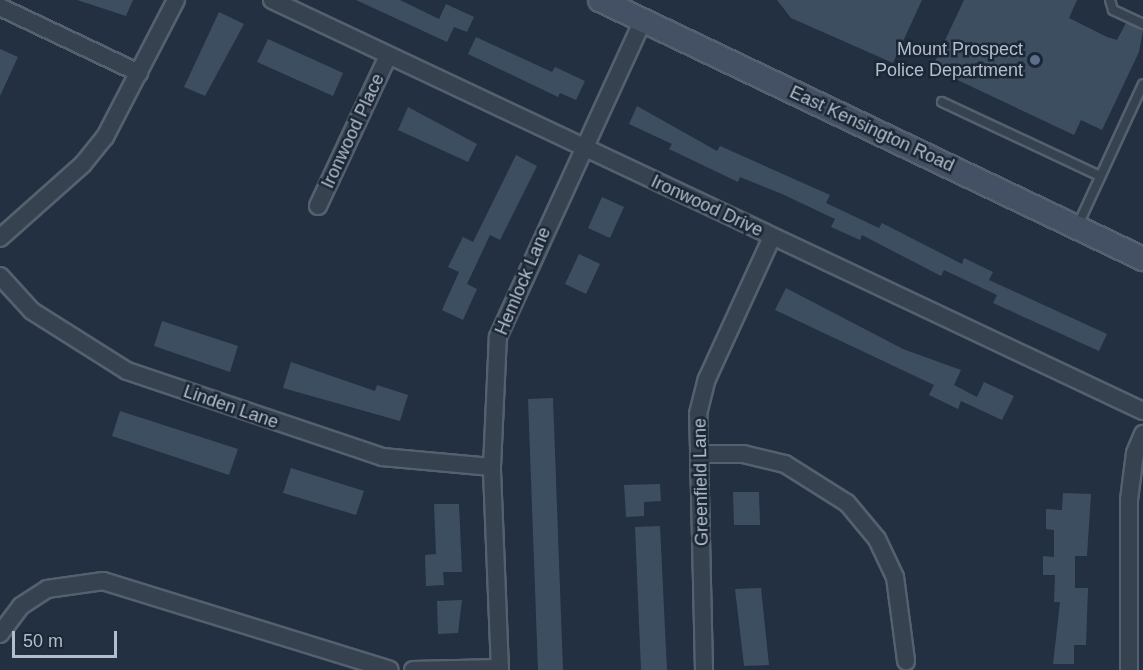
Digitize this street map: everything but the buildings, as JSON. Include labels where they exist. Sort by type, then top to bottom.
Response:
[{"type":"main road","name":"East Kensington Road","points":[[600,0],[1143,259]]},
{"type":"street","points":[[0,238],[83,164],[119,117],[176,0]]},
{"type":"street","name":"Ironwood Drive","points":[[272,0],[1143,411]]},
{"type":"street","points":[[0,7],[139,73]]},
{"type":"street","name":"Hemlock Lane","points":[[500,669],[492,467],[498,337],[582,147],[643,20]]},
{"type":"street","name":"Ironwood Place","points":[[318,206],[388,56]]},
{"type":"street","name":"Greenfield Lane","points":[[704,670],[698,414],[707,379],[772,237]]},
{"type":"street","name":"Linden Lane","points":[[0,276],[32,311],[127,371],[382,457],[492,467]]},
{"type":"street","points":[[1129,670],[1129,500],[1135,453],[1143,434]]},
{"type":"street","points":[[700,454],[743,454],[785,464],[847,503],[877,539],[896,577],[906,661]]},
{"type":"street","points":[[0,634],[21,606],[47,589],[103,581],[390,670]]},
{"type":"street","points":[[413,670],[500,669]]},
{"type":"lane","points":[[1110,0],[1113,10],[1143,24]]},
{"type":"lane","points":[[1077,227],[1143,84]]},
{"type":"lane","points":[[942,102],[1100,176]]},
{"type":"place","name":"Mount Prospect Police Department","points":[[1035,60]]}]
